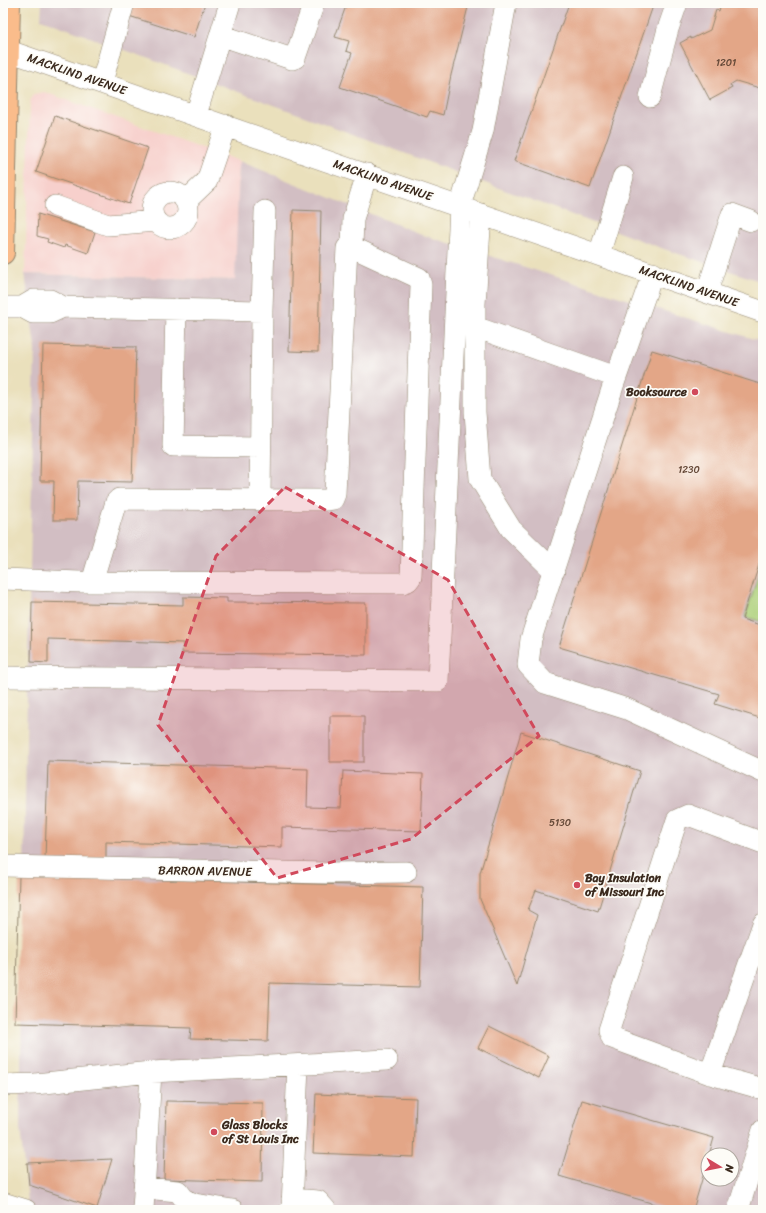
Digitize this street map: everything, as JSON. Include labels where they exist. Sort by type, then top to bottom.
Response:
[{"type":"main road","points":[[3,253],[6,50],[9,3]]},
{"type":"street","points":[[102,82],[124,3]]},
{"type":"street","points":[[196,115],[230,3]]},
{"type":"street","points":[[220,35],[292,59],[295,58],[314,3]]},
{"type":"street","points":[[3,677],[438,681],[460,206],[483,131],[506,3]]},
{"type":"street","points":[[650,97],[677,3]]},
{"type":"street","name":"MACKLIND AVENUE","points":[[6,50],[763,312]]},
{"type":"street","points":[[55,206],[108,225],[156,221],[152,210],[153,204],[160,194],[165,192],[177,193],[186,201],[207,181],[226,125]]},
{"type":"street","points":[[352,246],[353,219],[367,174]]},
{"type":"street","points":[[599,255],[624,177]]},
{"type":"street","points":[[260,500],[262,311],[265,211]]},
{"type":"street","points":[[481,214],[475,304],[474,412],[480,479],[511,529],[554,571]]},
{"type":"street","points":[[707,292],[732,214],[750,222]]},
{"type":"street","points":[[92,582],[116,502],[119,499],[333,499],[335,494],[347,248],[352,246]]},
{"type":"street","points":[[3,579],[92,582],[402,583],[408,581],[411,577],[421,285],[419,278],[352,246]]},
{"type":"street","points":[[653,273],[616,377],[531,639],[528,665],[545,682],[627,709],[763,772]]},
{"type":"street","points":[[12,307],[33,313],[50,313],[63,307],[262,311]]},
{"type":"street","points":[[176,309],[174,446],[260,447]]},
{"type":"street","points":[[475,327],[616,377]]},
{"type":"street","points":[[763,843],[688,815],[677,820],[609,1030],[612,1038],[710,1074],[763,1089]]},
{"type":"street","name":"BARRON AVENUE","points":[[3,866],[326,873],[406,872]]},
{"type":"street","points":[[710,1074],[763,924]]},
{"type":"street","points":[[3,1085],[35,1084],[151,1072],[387,1060]]},
{"type":"street","points":[[298,1065],[291,1204],[318,1201],[326,1210]]},
{"type":"street","points":[[143,1210],[151,1072]]},
{"type":"street","points":[[738,1210],[763,1130]]},
{"type":"street","points":[[144,1188],[178,1191],[185,1200],[195,1204],[212,1209],[233,1210]]},
{"type":"street","points":[[3,1203],[26,1210]]},
{"type":"highlighted area","points":[[285,487],[448,580],[539,736],[411,839],[277,878],[158,725],[216,556]]},
{"type":"shaded area","points":[[42,3],[763,3],[763,282],[664,249],[41,19]]},
{"type":"shaded area","points":[[44,92],[239,161],[236,280],[25,274],[30,102],[32,96]]},
{"type":"shaded area","points":[[239,161],[423,235],[763,342],[763,1210],[29,1210],[20,1129],[26,742],[35,347],[25,274],[235,280]]},
{"type":"green space","points":[[763,559],[763,622],[745,617]]},
{"type":"building","points":[[133,3],[205,3],[194,37],[129,16]]},
{"type":"building","points":[[347,3],[469,3],[451,75],[443,115],[430,111],[427,117],[340,87],[352,53],[346,51],[349,41],[335,37]]},
{"type":"building","points":[[569,3],[654,3],[590,188],[514,161]]},
{"type":"building","points":[[721,3],[763,3],[763,89],[736,81],[730,85],[732,88],[710,100],[680,43],[710,30],[716,10],[719,11]]},
{"type":"building","points":[[55,116],[148,148],[129,204],[36,172]]},
{"type":"building","points":[[293,210],[321,211],[318,352],[289,351]]},
{"type":"building","points":[[38,214],[95,232],[88,253],[65,245],[64,248],[47,242],[48,239],[37,236]]},
{"type":"building","points":[[43,345],[136,347],[132,482],[78,481],[77,520],[53,520],[54,481],[40,481]]},
{"type":"building","points":[[652,350],[763,385],[763,552],[742,619],[763,626],[763,719],[715,704],[719,694],[559,647]]},
{"type":"building","points":[[183,597],[227,598],[227,602],[366,603],[366,655],[182,653],[183,643],[48,639],[48,663],[31,662],[32,602],[183,605]]},
{"type":"building","points":[[330,716],[364,716],[364,762],[330,762]]},
{"type":"building","points":[[521,732],[640,771],[598,911],[536,890],[528,910],[537,915],[517,986],[480,899],[480,873]]},
{"type":"building","points":[[48,761],[308,769],[307,807],[341,808],[343,771],[423,774],[421,831],[282,827],[282,847],[106,842],[106,862],[45,860]]},
{"type":"building","points":[[19,876],[423,887],[420,987],[270,983],[268,1041],[190,1039],[191,1028],[15,1023]]},
{"type":"building","points":[[489,1026],[549,1056],[539,1078],[478,1048]]},
{"type":"building","points":[[316,1094],[416,1098],[414,1157],[313,1153]]},
{"type":"building","points":[[582,1100],[714,1138],[711,1147],[700,1147],[700,1186],[693,1210],[675,1210],[559,1176]]},
{"type":"building","name":"Glass Blocks of St Louis Inc","points":[[166,1101],[263,1103],[262,1182],[164,1179]]},
{"type":"building","points":[[112,1159],[97,1208],[29,1185],[27,1163]]},
{"type":"place","name":"Booksource","points":[[695,392]]},
{"type":"place","name":"Bay Insulation of Missouri Inc","points":[[577,885]]},
{"type":"place","name":"Glass Blocks of St Louis Inc","points":[[214,1132]]}]
